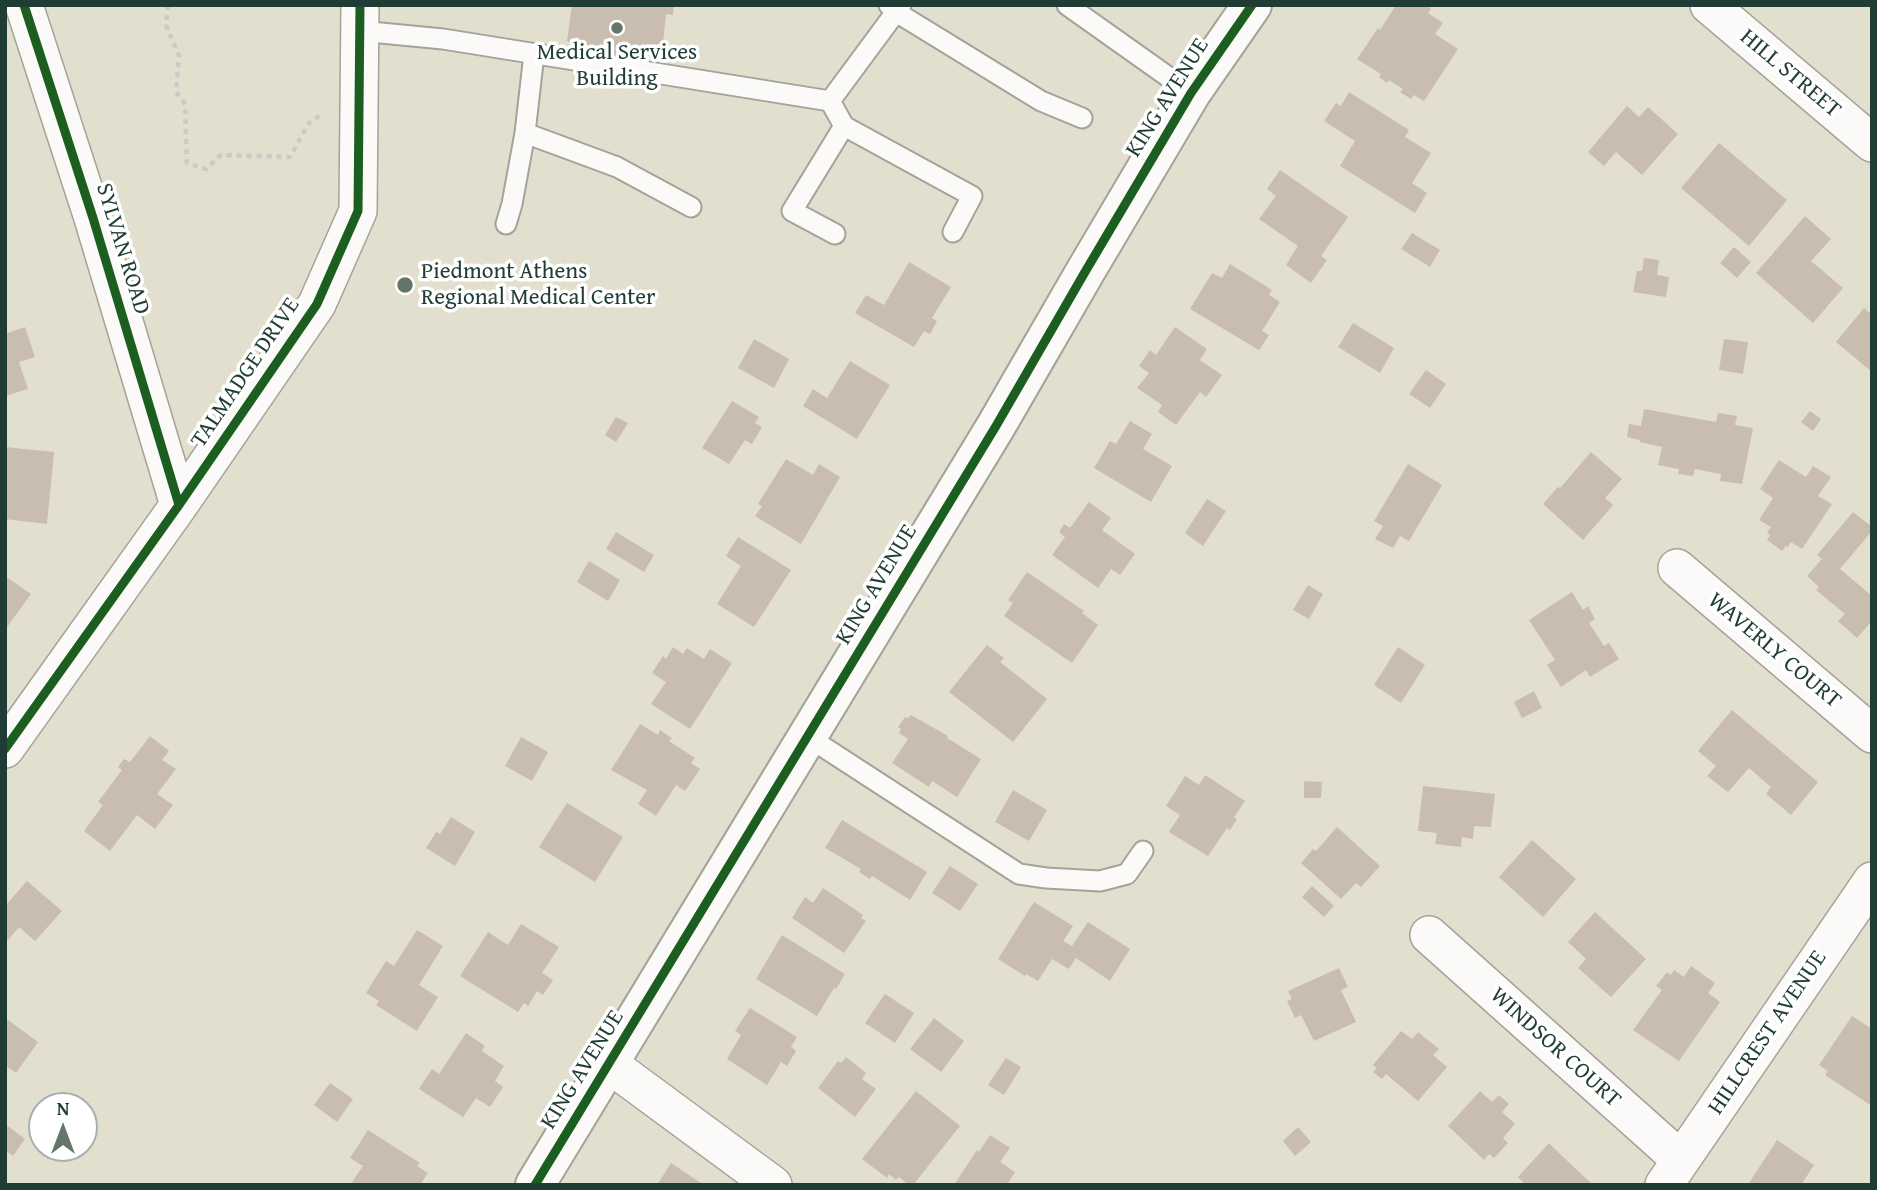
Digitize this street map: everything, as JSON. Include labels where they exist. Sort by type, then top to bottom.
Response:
[{"type":"street","name":"SYLVAN ROAD","points":[[24,5],[93,218],[179,505]]},
{"type":"street","name":"KING AVENUE","points":[[535,1185],[996,426],[1191,93],[1252,5]]},
{"type":"street","name":"HILL STREET","points":[[1709,5],[1872,144]]},
{"type":"street","name":"TALMADGE DRIVE","points":[[5,748],[179,505],[317,304],[358,211],[360,18]]},
{"type":"street","name":"WAVERLY COURT","points":[[1677,568],[1872,734]]},
{"type":"street","name":"HILLCREST AVENUE","points":[[1673,1172],[1872,881]]},
{"type":"street","name":"WINDSOR COURT","points":[[1429,936],[1673,1172]]},
{"type":"street","points":[[609,1064],[773,1185]]},
{"type":"lane","points":[[1067,5],[1191,93]]},
{"type":"lane","points":[[830,101],[895,7],[1041,101],[1082,118]]},
{"type":"lane","points":[[360,18],[443,39],[830,101]]},
{"type":"lane","points":[[506,224],[524,133],[534,54]]},
{"type":"lane","points":[[830,101],[844,126],[972,196],[953,232]]},
{"type":"lane","points":[[835,234],[792,211],[844,126]]},
{"type":"lane","points":[[524,133],[617,167],[691,207]]},
{"type":"lane","points":[[808,737],[1019,874],[1100,881],[1127,874],[1143,851]]},
{"type":"path","points":[[168,5],[166,25],[179,56],[176,92],[185,104],[187,163],[206,169],[221,155],[290,157],[310,123],[359,89]]},
{"type":"building","name":"Medical Services Building","points":[[572,5],[674,5],[673,15],[666,14],[662,54],[617,56],[567,41]]},
{"type":"building","points":[[1396,5],[1426,5],[1431,9],[1428,13],[1443,23],[1435,34],[1458,49],[1424,101],[1414,95],[1411,99],[1400,92],[1403,89],[1389,80],[1387,83],[1379,77],[1381,74],[1357,59]]},
{"type":"building","points":[[1349,92],[1409,130],[1405,137],[1431,153],[1412,183],[1427,193],[1415,213],[1340,166],[1355,141],[1324,121],[1336,103],[1341,106]]},
{"type":"building","points":[[1627,106],[1639,117],[1648,107],[1678,134],[1642,175],[1616,152],[1604,166],[1588,152]]},
{"type":"building","points":[[1719,143],[1787,200],[1749,246],[1681,188]]},
{"type":"building","points":[[1280,170],[1348,217],[1321,256],[1327,260],[1311,283],[1286,265],[1298,246],[1259,219],[1276,196],[1267,189]]},
{"type":"building","points":[[1805,216],[1831,239],[1811,261],[1843,288],[1813,323],[1756,273]]},
{"type":"building","points":[[1412,233],[1440,250],[1430,267],[1401,249]]},
{"type":"building","points":[[1734,247],[1751,262],[1737,278],[1720,263]]},
{"type":"building","points":[[1644,258],[1659,260],[1657,275],[1669,277],[1666,297],[1633,292],[1637,271],[1642,271]]},
{"type":"building","points":[[909,262],[951,287],[932,318],[937,321],[930,334],[924,331],[914,347],[855,313],[866,295],[884,305]]},
{"type":"building","points":[[1230,264],[1272,290],[1269,295],[1280,302],[1262,331],[1269,335],[1259,350],[1190,309],[1212,273],[1222,278]]},
{"type":"building","points":[[1864,308],[1872,315],[1872,372],[1836,342]]},
{"type":"building","points":[[1353,323],[1394,348],[1380,373],[1338,347]]},
{"type":"building","points":[[25,327],[35,357],[19,362],[28,389],[5,396],[5,334]]},
{"type":"building","points":[[1175,327],[1207,349],[1200,360],[1222,375],[1206,397],[1200,392],[1176,425],[1158,412],[1162,405],[1137,388],[1149,373],[1139,366],[1150,350],[1156,355]]},
{"type":"building","points":[[754,339],[789,359],[774,388],[738,368]]},
{"type":"building","points":[[1724,339],[1748,342],[1743,374],[1719,370]]},
{"type":"building","points":[[850,361],[890,385],[857,439],[803,406],[813,389],[827,398]]},
{"type":"building","points":[[1426,370],[1446,384],[1430,408],[1409,394]]},
{"type":"building","points":[[732,401],[759,417],[755,423],[762,427],[752,444],[745,440],[729,464],[702,448]]},
{"type":"building","points":[[1644,409],[1716,422],[1718,413],[1737,416],[1735,425],[1753,428],[1742,484],[1720,481],[1721,474],[1695,469],[1693,476],[1678,474],[1679,469],[1658,465],[1662,447],[1627,437],[1629,424],[1641,426]]},
{"type":"building","points":[[1810,411],[1821,419],[1813,431],[1801,422]]},
{"type":"building","points":[[616,417],[628,423],[616,442],[605,435]]},
{"type":"building","points":[[1130,421],[1152,434],[1143,449],[1172,466],[1151,502],[1094,468],[1110,441],[1116,444]]},
{"type":"building","points":[[5,447],[54,452],[47,524],[5,519]]},
{"type":"building","points":[[1591,452],[1622,479],[1605,498],[1613,505],[1583,540],[1543,504]]},
{"type":"building","points":[[786,459],[813,475],[819,464],[840,477],[801,544],[755,516],[762,506],[758,504]]},
{"type":"building","points":[[1779,460],[1806,477],[1813,466],[1831,477],[1818,496],[1832,504],[1802,549],[1791,542],[1782,551],[1767,540],[1771,527],[1759,520],[1773,498],[1760,489]]},
{"type":"building","points":[[1408,464],[1442,485],[1409,541],[1400,536],[1393,548],[1375,539],[1383,526],[1374,521]]},
{"type":"building","points":[[1207,499],[1226,511],[1203,546],[1185,533]]},
{"type":"building","points":[[1089,502],[1111,518],[1102,530],[1135,554],[1120,575],[1111,569],[1098,588],[1052,555],[1065,537],[1059,532],[1064,524],[1070,528]]},
{"type":"building","points":[[1853,512],[1872,527],[1872,531],[1840,569],[1872,596],[1872,621],[1857,638],[1838,621],[1845,614],[1816,590],[1819,587],[1807,576],[1822,559],[1817,555]]},
{"type":"building","points":[[616,532],[654,555],[644,572],[606,549]]},
{"type":"building","points":[[738,537],[791,570],[754,627],[717,604],[741,566],[726,556]]},
{"type":"building","points":[[589,561],[620,580],[608,601],[577,582]]},
{"type":"building","points":[[1027,572],[1084,611],[1082,613],[1098,625],[1072,663],[1004,616],[1013,603],[1008,600]]},
{"type":"building","points":[[5,576],[31,594],[5,630]]},
{"type":"building","points":[[1308,585],[1323,594],[1309,619],[1293,610]]},
{"type":"building","points":[[1572,592],[1583,610],[1588,606],[1595,619],[1589,623],[1604,646],[1609,643],[1619,659],[1590,677],[1586,670],[1561,687],[1547,665],[1555,660],[1529,620]]},
{"type":"building","points":[[987,645],[1004,658],[1000,662],[1047,699],[1013,742],[949,692]]},
{"type":"building","points":[[673,647],[683,654],[687,648],[704,659],[710,649],[732,663],[690,729],[651,704],[666,682],[652,673],[663,656],[666,659]]},
{"type":"building","points":[[1398,647],[1425,665],[1401,703],[1374,685]]},
{"type":"building","points":[[1534,691],[1542,708],[1522,718],[1514,702]]},
{"type":"building","points":[[1732,710],[1818,782],[1791,815],[1766,794],[1771,787],[1749,768],[1728,792],[1707,776],[1716,766],[1698,751]]},
{"type":"building","points":[[911,715],[981,759],[957,797],[932,781],[929,787],[892,763],[908,739],[899,733],[901,729],[898,727],[905,717]]},
{"type":"building","points":[[640,724],[658,735],[660,730],[672,738],[669,741],[695,758],[691,763],[700,769],[685,791],[676,785],[656,816],[638,804],[647,790],[611,770]]},
{"type":"building","points":[[150,736],[169,751],[162,760],[176,769],[157,794],[173,805],[155,829],[137,815],[110,851],[84,831],[103,805],[98,802],[122,770],[118,767],[124,759],[130,762]]},
{"type":"building","points":[[521,737],[548,752],[532,781],[505,766]]},
{"type":"building","points":[[1205,775],[1245,801],[1234,817],[1237,819],[1230,830],[1227,828],[1208,856],[1169,832],[1180,815],[1166,806],[1185,776],[1199,785]]},
{"type":"building","points":[[1304,781],[1322,782],[1321,798],[1304,798]]},
{"type":"building","points":[[1423,786],[1495,794],[1491,827],[1474,826],[1473,839],[1462,837],[1461,847],[1435,844],[1437,833],[1418,831]]},
{"type":"building","points":[[1013,790],[1047,810],[1029,841],[995,822]]},
{"type":"building","points":[[567,803],[623,837],[595,882],[539,847]]},
{"type":"building","points":[[451,817],[475,832],[455,866],[426,848],[436,832],[440,834]]},
{"type":"building","points":[[842,820],[927,872],[910,900],[872,876],[870,879],[859,872],[861,869],[825,848]]},
{"type":"building","points":[[1337,827],[1380,866],[1361,887],[1356,883],[1341,899],[1301,863],[1313,849],[1316,851]]},
{"type":"building","points":[[1532,840],[1576,879],[1543,917],[1499,877]]},
{"type":"building","points":[[950,866],[978,884],[960,911],[932,893]]},
{"type":"building","points":[[27,881],[62,911],[35,941],[19,927],[8,940],[5,937],[5,906]]},
{"type":"building","points":[[1312,886],[1334,906],[1324,917],[1302,897]]},
{"type":"building","points":[[823,888],[863,915],[861,918],[866,921],[844,953],[792,918],[805,897],[813,903]]},
{"type":"building","points":[[1034,902],[1073,926],[1063,941],[1072,946],[1088,922],[1130,949],[1110,981],[1076,958],[1069,969],[1052,959],[1038,981],[998,959]]},
{"type":"building","points":[[1595,912],[1646,959],[1611,997],[1578,968],[1586,959],[1568,942]]},
{"type":"building","points":[[521,924],[559,947],[542,973],[553,980],[543,995],[537,991],[528,1006],[524,1003],[518,1012],[460,976],[488,932],[508,945]]},
{"type":"building","points":[[417,930],[443,946],[419,985],[438,997],[417,1031],[376,1005],[379,1001],[366,993],[386,961],[394,966]]},
{"type":"building","points":[[782,935],[845,974],[817,1016],[756,979]]},
{"type":"building","points":[[1691,966],[1715,983],[1708,993],[1720,1002],[1679,1061],[1633,1030],[1662,990],[1656,986],[1667,972],[1671,975],[1674,970],[1684,977]]},
{"type":"building","points":[[1339,968],[1348,987],[1341,990],[1356,1022],[1314,1041],[1301,1015],[1295,1018],[1287,1001],[1292,999],[1288,991]]},
{"type":"building","points":[[885,994],[914,1013],[895,1043],[865,1023]]},
{"type":"building","points":[[750,1008],[797,1037],[791,1047],[796,1051],[787,1066],[781,1062],[767,1085],[727,1059],[741,1035],[735,1031]]},
{"type":"building","points":[[1852,1016],[1872,1029],[1872,1106],[1825,1075],[1828,1071],[1819,1065]]},
{"type":"building","points":[[934,1018],[964,1041],[941,1072],[910,1049]]},
{"type":"building","points":[[8,1020],[38,1042],[16,1073],[5,1065],[5,1023]]},
{"type":"building","points":[[1401,1031],[1412,1039],[1418,1032],[1439,1049],[1433,1055],[1447,1067],[1418,1101],[1386,1074],[1382,1079],[1373,1072],[1377,1068],[1373,1065]]},
{"type":"building","points":[[466,1033],[485,1046],[482,1051],[504,1066],[495,1081],[503,1087],[490,1107],[476,1098],[463,1117],[419,1089],[432,1069],[439,1074]]},
{"type":"building","points":[[846,1057],[866,1073],[862,1079],[876,1089],[855,1117],[818,1088],[838,1061],[841,1063]]},
{"type":"building","points":[[1006,1058],[1021,1067],[1004,1095],[988,1085]]},
{"type":"building","points":[[330,1083],[353,1099],[337,1122],[314,1105]]},
{"type":"building","points":[[916,1091],[960,1126],[913,1185],[909,1185],[899,1177],[896,1180],[889,1174],[887,1178],[862,1159]]},
{"type":"building","points":[[1480,1091],[1492,1102],[1499,1095],[1509,1104],[1502,1112],[1515,1124],[1503,1138],[1508,1143],[1494,1158],[1489,1154],[1484,1160],[1448,1126]]},
{"type":"building","points":[[8,1126],[25,1139],[13,1156],[5,1150],[5,1130]]},
{"type":"building","points":[[1298,1127],[1311,1142],[1295,1156],[1283,1141]]},
{"type":"building","points":[[368,1130],[420,1163],[417,1166],[428,1173],[420,1185],[356,1185],[352,1182],[363,1166],[350,1158]]},
{"type":"building","points":[[990,1135],[1010,1148],[1000,1162],[1015,1172],[1007,1185],[954,1185],[977,1150],[979,1152]]},
{"type":"building","points":[[1777,1140],[1814,1165],[1801,1185],[1752,1185],[1749,1183]]},
{"type":"building","points":[[1549,1143],[1593,1185],[1526,1185],[1518,1177]]},
{"type":"building","points":[[671,1163],[704,1185],[657,1185]]},
{"type":"cycle path","points":[[24,5],[93,218],[179,505]]},
{"type":"cycle path","points":[[5,749],[179,505],[317,304],[358,211],[360,5]]},
{"type":"cycle path","points":[[535,1185],[996,426],[1191,93],[1252,5]]},
{"type":"place","name":"Medical Services Building","points":[[617,28]]},
{"type":"place","name":"Piedmont Athens Regional Medical Center","points":[[405,285]]}]
